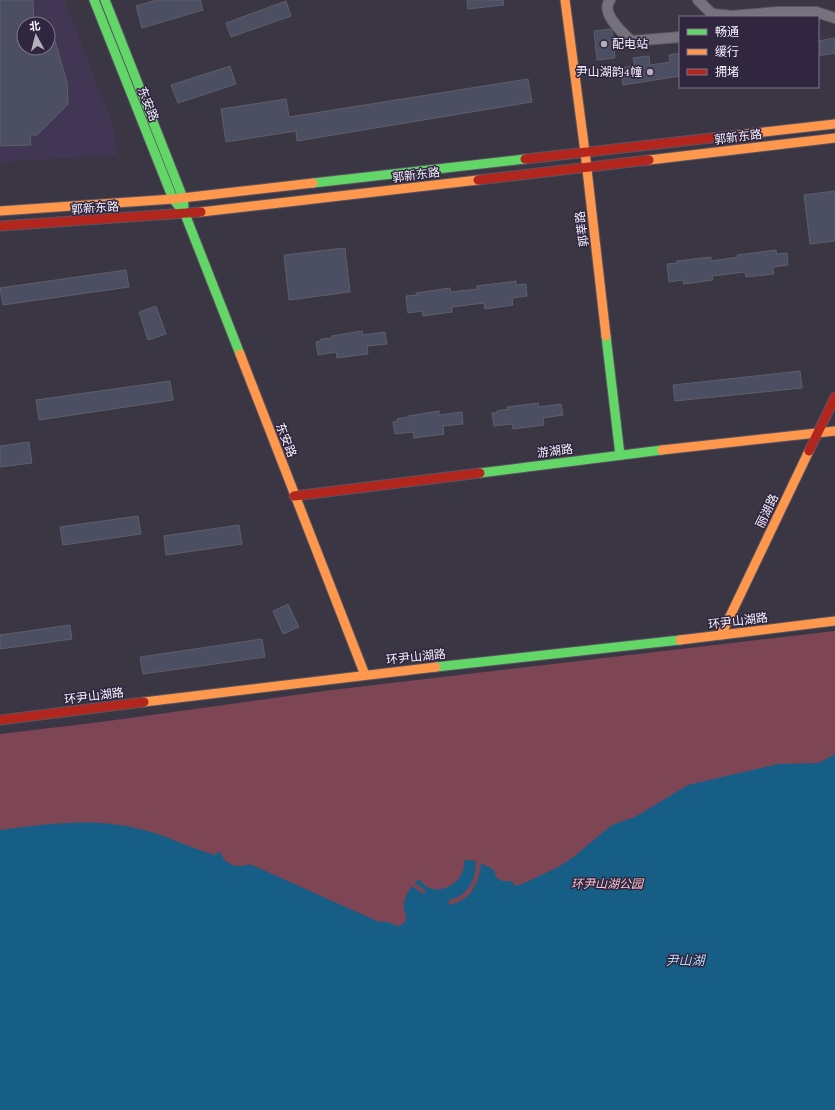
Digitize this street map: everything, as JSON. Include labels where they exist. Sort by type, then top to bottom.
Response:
[{"type":"street","name":"东安路","points":[[94,0],[173,199],[184,214],[365,675]]},
{"type":"street","name":"东安路","points":[[105,0],[183,198],[184,214]]},
{"type":"street","name":"郭莘路","points":[[565,0],[585,152],[620,455]]},
{"type":"street","points":[[610,0],[608,3],[608,13],[614,23],[631,41],[679,37]]},
{"type":"street","points":[[698,0],[708,14],[732,16],[778,12],[816,12],[835,18]]},
{"type":"street","name":"郭新东路","points":[[0,211],[183,198],[835,124]]},
{"type":"street","name":"郭新东路","points":[[0,226],[184,214],[835,138]]},
{"type":"street","name":"丽湖路","points":[[721,635],[835,397]]},
{"type":"street","name":"游湖路","points":[[294,496],[620,455],[835,431]]},
{"type":"street","name":"环尹山湖路","points":[[0,720],[365,675],[835,621]]},
{"type":"shaded area","points":[[0,0],[64,0],[113,124],[117,155],[0,162]]},
{"type":"green space","name":"尹山湖","points":[[835,631],[835,1110],[0,1110],[0,734],[101,722],[332,690]]},
{"type":"water","name":"尹山湖","points":[[835,754],[835,1110],[0,1110],[0,830],[52,824],[88,822],[123,825],[140,829],[215,855],[220,851],[225,860],[232,865],[240,866],[250,864],[379,922],[399,926],[406,920],[404,902],[407,893],[412,886],[423,894],[426,891],[415,883],[419,879],[425,886],[432,889],[448,887],[455,883],[460,877],[464,869],[464,860],[476,861],[476,868],[472,881],[466,891],[456,898],[449,900],[449,905],[463,900],[472,890],[479,877],[481,863],[494,870],[496,877],[501,881],[511,881],[515,886],[527,882],[560,866],[575,856],[612,825],[635,817],[688,785],[778,764],[819,763]]},
{"type":"building","points":[[0,0],[33,0],[34,16],[16,16],[16,56],[56,56],[56,44],[67,82],[68,104],[37,135],[30,135],[31,145],[0,146]]},
{"type":"building","points":[[157,0],[200,0],[203,10],[142,28],[136,6]]},
{"type":"building","points":[[467,0],[503,0],[504,5],[468,9]]},
{"type":"building","points":[[286,1],[291,16],[231,37],[226,23]]},
{"type":"building","name":"配电站","points":[[611,29],[615,58],[597,60],[594,31]]},
{"type":"building","points":[[835,38],[835,53],[819,56],[819,41]]},
{"type":"building","name":"尹山湖韵4幢","points":[[679,53],[679,76],[623,85],[620,68],[635,66],[633,58],[649,56],[650,65],[670,62],[669,55]]},
{"type":"building","points":[[230,66],[236,84],[178,103],[171,85]]},
{"type":"building","points":[[528,79],[532,102],[297,141],[296,131],[226,142],[221,109],[286,99],[289,117]]},
{"type":"building","points":[[835,191],[835,241],[810,244],[804,195]]},
{"type":"building","points":[[345,248],[350,292],[289,300],[284,255]]},
{"type":"building","points":[[776,250],[777,254],[787,253],[788,265],[773,267],[774,274],[746,277],[745,272],[712,276],[713,280],[684,284],[683,280],[669,282],[667,264],[677,263],[677,261],[711,257],[711,261],[738,257],[737,255]]},
{"type":"building","points":[[126,270],[129,287],[3,305],[0,288]]},
{"type":"building","points":[[516,281],[516,285],[526,284],[527,296],[512,298],[513,305],[485,309],[484,303],[452,307],[452,312],[423,316],[422,311],[408,313],[406,296],[417,295],[416,293],[450,288],[451,292],[477,289],[477,286]]},
{"type":"building","points":[[156,306],[166,334],[148,340],[139,312]]},
{"type":"building","points":[[362,331],[363,335],[385,332],[387,344],[367,346],[368,354],[337,358],[336,352],[318,355],[316,342],[321,341],[321,339]]},
{"type":"building","points":[[800,371],[802,388],[675,401],[673,385]]},
{"type":"building","points":[[170,381],[173,400],[39,420],[36,400]]},
{"type":"building","points":[[538,403],[539,407],[561,404],[563,415],[543,418],[544,425],[513,429],[512,424],[494,426],[492,413],[497,413],[497,411],[508,409],[507,407]]},
{"type":"building","points":[[439,411],[439,415],[462,412],[463,424],[443,426],[444,434],[414,438],[413,432],[395,434],[393,422],[398,421],[397,419]]},
{"type":"building","points":[[29,442],[32,463],[0,467],[0,446]]},
{"type":"building","points":[[138,516],[141,534],[63,545],[60,527]]},
{"type":"building","points":[[239,525],[242,544],[166,555],[164,536]]},
{"type":"building","points":[[288,604],[299,627],[283,634],[273,611]]},
{"type":"building","points":[[70,625],[72,639],[0,649],[0,635]]},
{"type":"building","points":[[262,639],[265,657],[143,674],[140,657]]},
{"type":"traffic: fast","points":[[94,0],[173,199],[185,214],[240,354]]},
{"type":"traffic: fast","points":[[105,0],[183,198],[184,206]]},
{"type":"traffic: fast","points":[[313,183],[525,159]]},
{"type":"traffic: fast","points":[[606,336],[620,455]]},
{"type":"traffic: fast","points":[[480,473],[662,450]]},
{"type":"traffic: fast","points":[[436,667],[680,640]]},
{"type":"traffic: slow","points":[[565,0],[585,152],[606,336]]},
{"type":"traffic: slow","points":[[738,135],[835,124]]},
{"type":"traffic: slow","points":[[649,160],[835,138]]},
{"type":"traffic: slow","points":[[201,212],[478,180]]},
{"type":"traffic: slow","points":[[0,211],[173,199],[313,183]]},
{"type":"traffic: slow","points":[[240,354],[365,675]]},
{"type":"traffic: slow","points":[[662,450],[835,431]]},
{"type":"traffic: slow","points":[[721,635],[809,451]]},
{"type":"traffic: slow","points":[[680,640],[835,621]]},
{"type":"traffic: slow","points":[[144,702],[436,667]]},
{"type":"traffic: jam","points":[[525,159],[738,135]]},
{"type":"traffic: jam","points":[[478,180],[649,160]]},
{"type":"traffic: jam","points":[[0,226],[201,212]]},
{"type":"traffic: jam","points":[[809,451],[835,397]]},
{"type":"traffic: jam","points":[[294,496],[480,473]]},
{"type":"traffic: jam","points":[[0,720],[144,702]]},
{"type":"place","name":"配电站","points":[[604,44]]},
{"type":"place","name":"尹山湖韵4幢","points":[[650,72]]},
{"type":"park label","name":"环尹山湖公园","points":[[607,884]]}]
